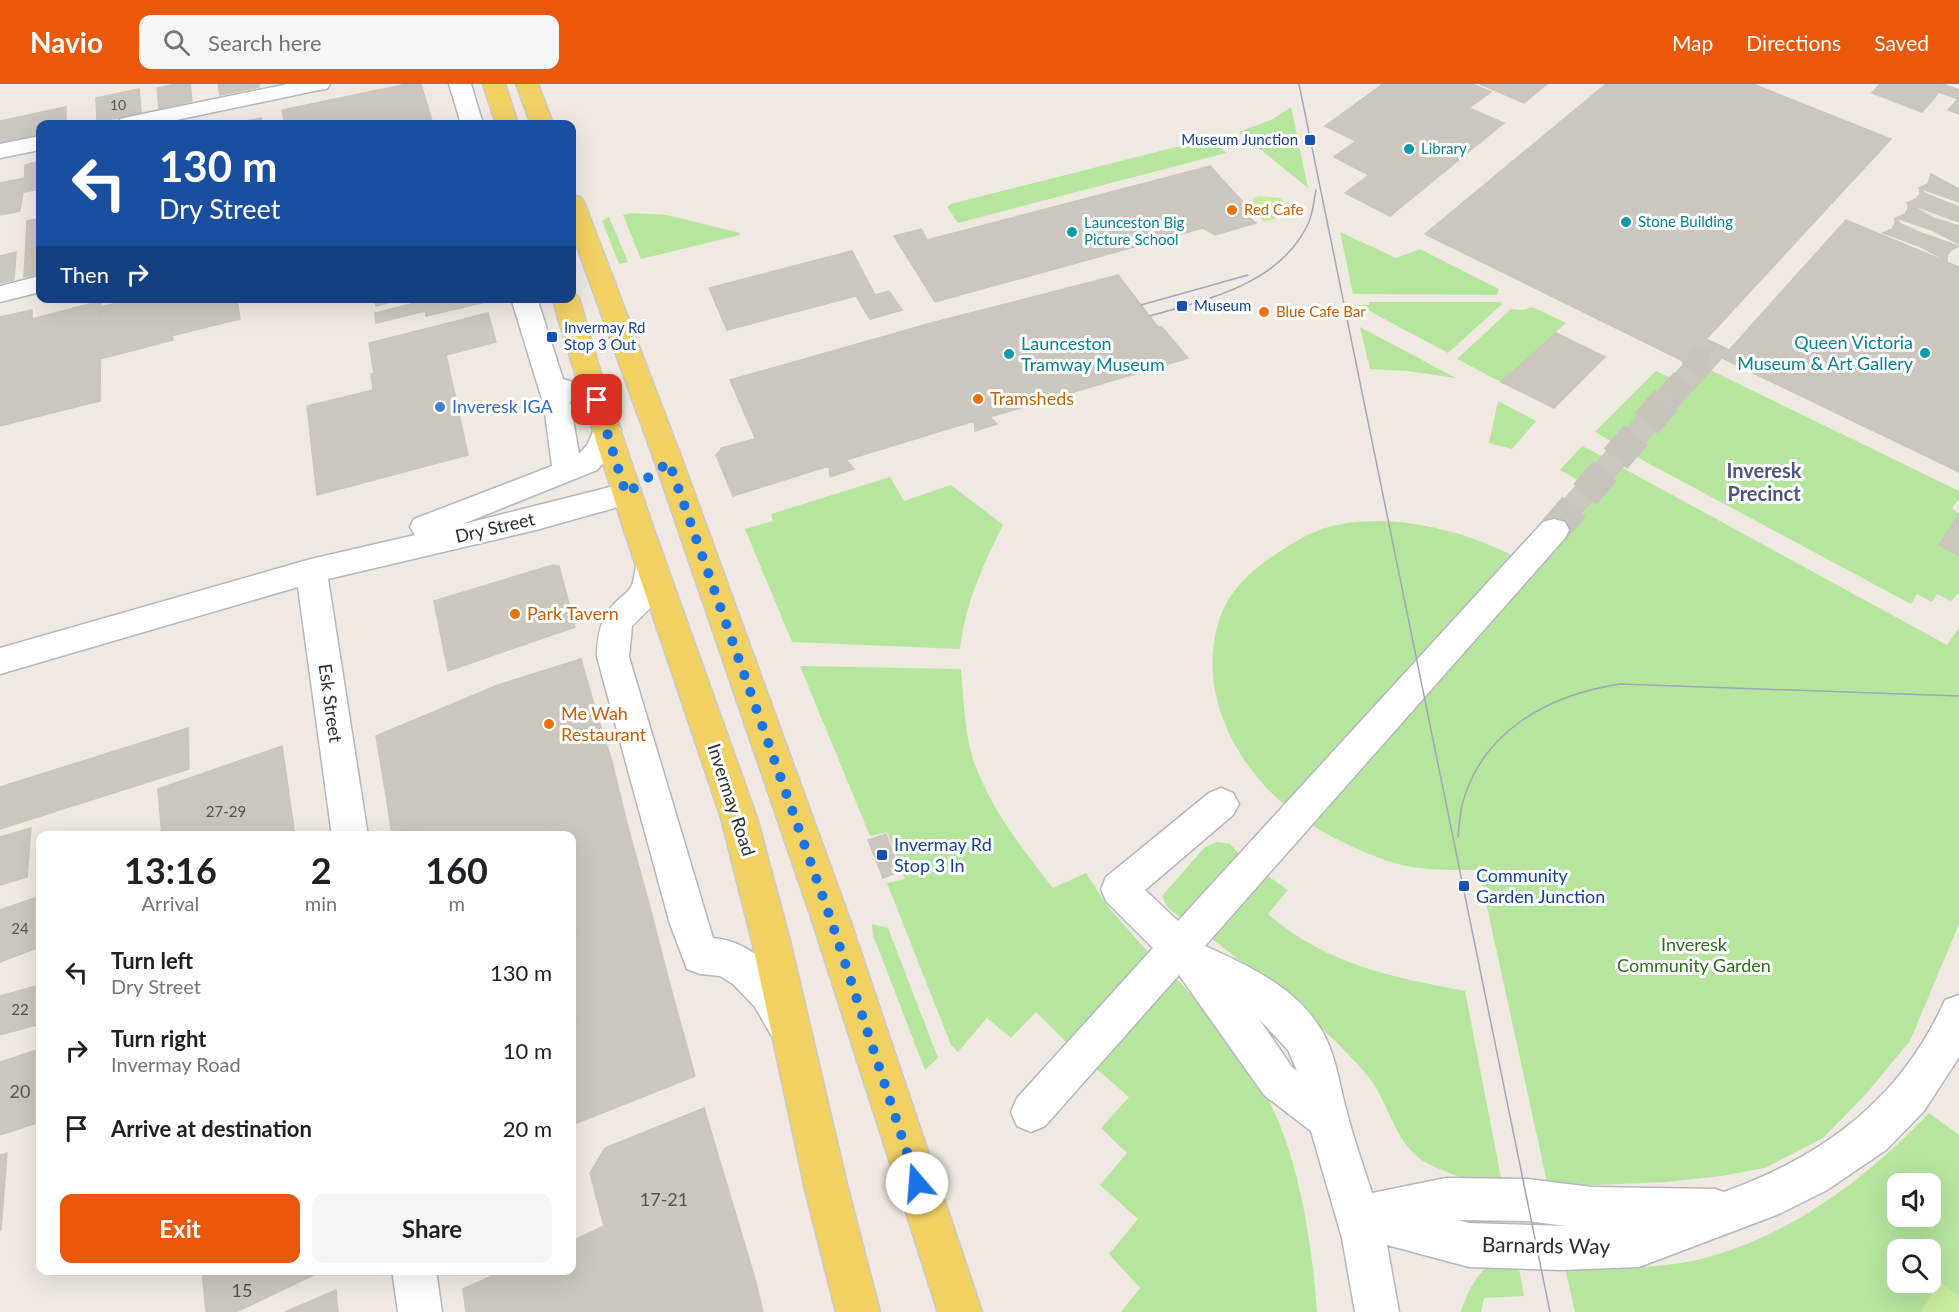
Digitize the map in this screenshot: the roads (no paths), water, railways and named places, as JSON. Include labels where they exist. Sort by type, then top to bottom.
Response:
[{"type":"main road","points":[[494,84],[506,120]]},
{"type":"main road","points":[[527,85],[527,120]]},
{"type":"main road","points":[[527,85],[540,120]]},
{"type":"main road","points":[[576,216],[669,462],[831,920],[960,1312]]},
{"type":"main road","name":"Invermay Road","points":[[567,303],[578,348],[597,400],[626,494],[739,818],[753,866],[835,1232],[858,1312]]},
{"type":"main road","name":"Dry Street","points":[[626,494],[669,462]]},
{"type":"street","points":[[147,120],[319,84]]},
{"type":"street","points":[[460,84],[471,120]]},
{"type":"street","points":[[0,152],[36,144]]},
{"type":"street","points":[[0,294],[36,285]]},
{"type":"street","points":[[526,303],[558,406],[567,472]]},
{"type":"street","points":[[551,385],[597,400]]},
{"type":"street","name":"Dry Street","points":[[311,571],[587,463],[599,450],[606,430]]},
{"type":"street","name":"Dry Street","points":[[0,661],[311,571],[536,519],[626,494]]},
{"type":"street","points":[[1031,1112],[1184,952],[1261,858],[1554,530]]},
{"type":"street","points":[[650,564],[648,584],[642,596],[626,610],[617,624],[612,657],[689,924],[700,956],[727,959],[756,977],[773,999],[792,1033]]},
{"type":"street","name":"Esk Street","points":[[311,571],[349,831]]},
{"type":"street","points":[[1221,804],[1119,889],[1184,952],[1278,1081],[1327,1118],[1360,1217],[1377,1312]]},
{"type":"street","name":"Barnards Way","points":[[1360,1217],[1469,1245],[1604,1248],[1639,1245],[1764,1199],[1812,1175],[1871,1135],[1910,1097],[1949,1037],[1959,1014]]},
{"type":"street","points":[[415,1275],[420,1312]]},
{"type":"tunnel","points":[[1667,398],[1703,357],[1716,363]]},
{"type":"tunnel","points":[[1554,530],[1669,397]]},
{"type":"tram line","points":[[1299,84],[1550,1312]]},
{"type":"tram line","points":[[1150,316],[1219,295],[1262,275],[1297,243],[1309,222],[1316,190]]},
{"type":"tram line","points":[[1141,305],[1248,275]]},
{"type":"tram line","points":[[1458,837],[1462,805],[1472,779],[1485,756],[1502,737],[1522,720],[1544,707],[1594,689],[1620,684],[1959,696]]},
{"type":"place","name":"Museum Junction","points":[[1310,140]]},
{"type":"place","name":"Library","points":[[1409,149]]},
{"type":"place","name":"Red Cafe","points":[[1232,210]]},
{"type":"place","name":"Stone Building","points":[[1626,222]]},
{"type":"place","name":"Launceston Big Picture School","points":[[1072,232]]},
{"type":"place","name":"Museum","points":[[1182,306]]},
{"type":"place","name":"Blue Cafe Bar","points":[[1264,312]]},
{"type":"place","name":"Invermay Rd Stop 3 Out","points":[[552,337]]},
{"type":"place","name":"Queen Victoria Museum & Art Gallery","points":[[1925,353]]},
{"type":"place","name":"Launceston Tramway Museum","points":[[1009,354]]},
{"type":"place","name":"Tramsheds","points":[[978,399]]},
{"type":"place","name":"Inveresk IGA","points":[[440,407]]},
{"type":"place","name":"Park Tavern","points":[[515,614]]},
{"type":"place","name":"Me Wah Restaurant","points":[[549,724]]},
{"type":"place","name":"Invermay Rd Stop 3 In","points":[[882,855]]},
{"type":"place","name":"Community Garden Junction","points":[[1464,886]]},
{"type":"district","name":"Inveresk Precinct","points":[[1764,482]]},
{"type":"park label","name":"Inveresk Community Garden","points":[[1694,955]]}]
